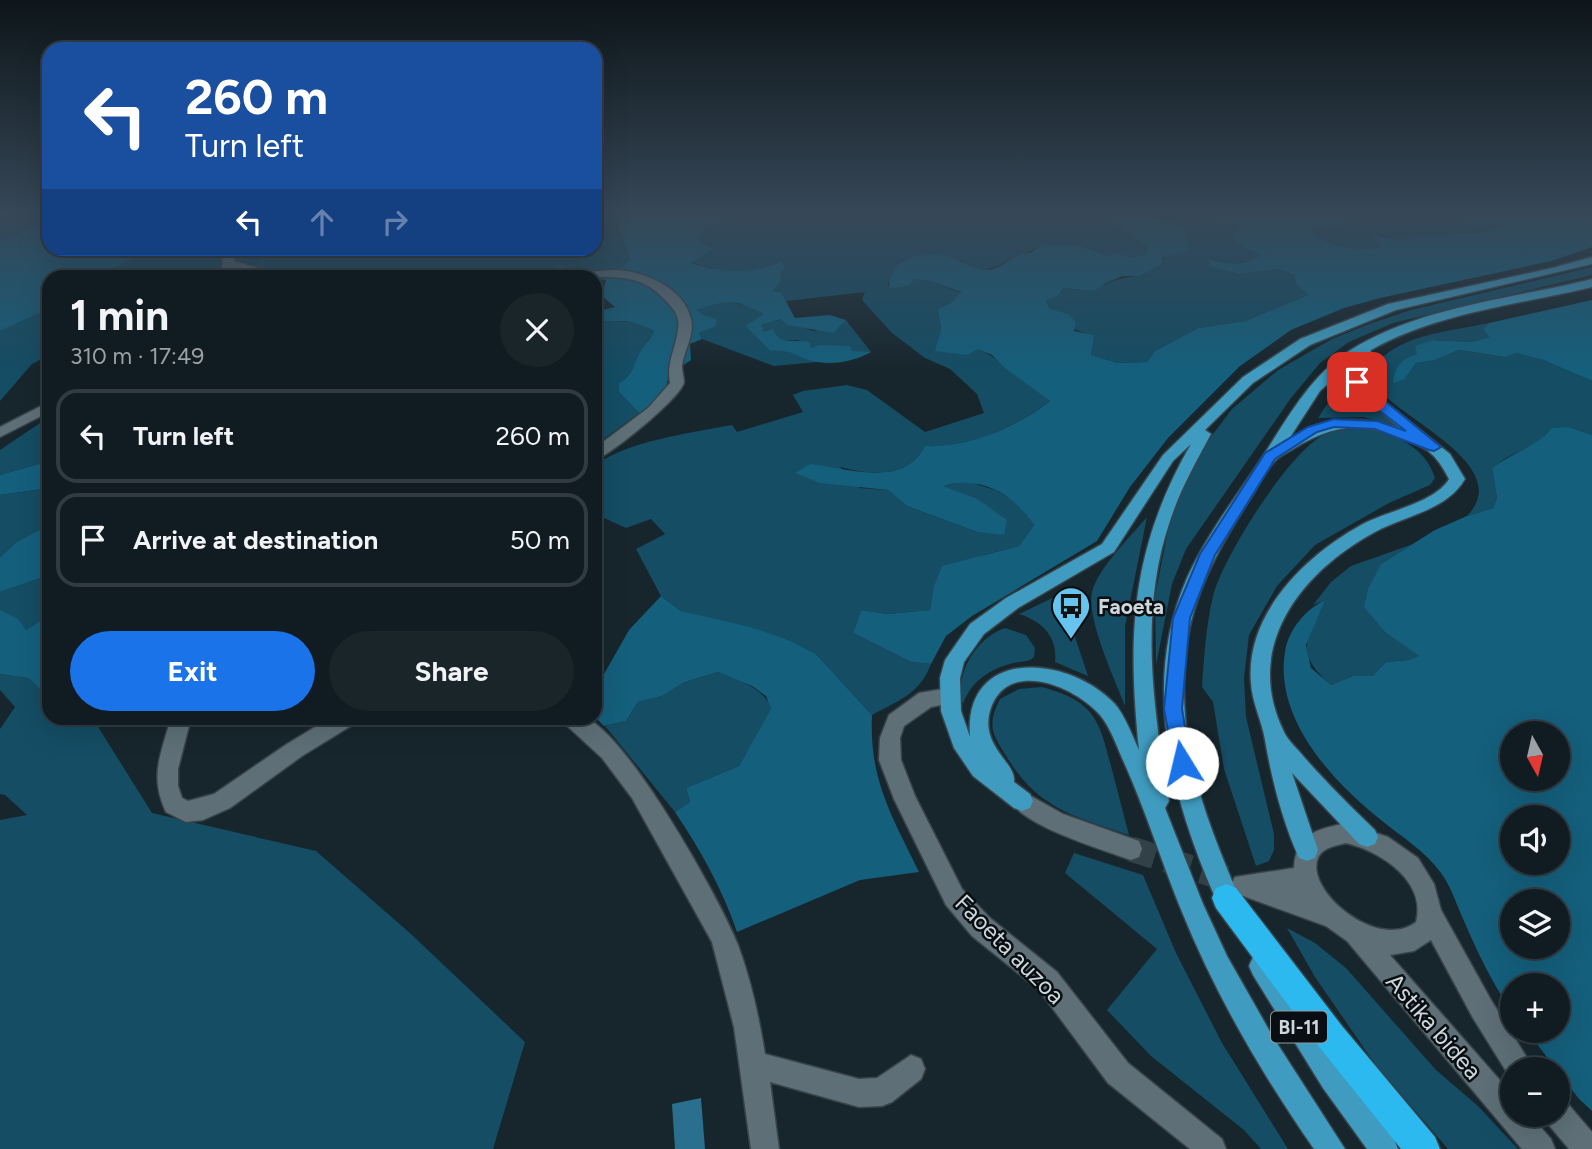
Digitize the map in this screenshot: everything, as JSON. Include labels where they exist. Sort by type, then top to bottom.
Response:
[{"type":"highway","points":[[1226,898],[1331,1037],[1423,1149]]},
{"type":"main road","name":"BI-11","points":[[1331,1149],[1287,1084],[1224,974],[1191,905],[1165,835],[1149,753],[1142,688],[1142,623],[1146,578],[1156,535],[1182,466],[1223,405],[1267,366],[1305,342],[1367,315],[1422,299],[1580,264]]},
{"type":"main road","name":"BI-11","points":[[1384,1149],[1296,1022],[1263,968],[1226,898],[1193,807],[1173,709],[1182,618],[1208,554],[1295,415],[1323,379],[1351,355],[1422,323],[1592,284]]},
{"type":"main road","points":[[1307,850],[1278,761],[1276,739],[1259,679],[1264,639],[1271,622],[1296,585],[1329,555],[1389,517],[1443,496],[1453,490],[1457,479],[1453,468],[1434,447],[1364,392],[1357,382],[1365,347]]},
{"type":"main road","points":[[1022,801],[981,769],[961,741],[949,696],[955,660],[977,629],[1012,604],[1108,548],[1168,458],[1223,405]]},
{"type":"main road","points":[[1270,456],[1312,429],[1334,423],[1377,425],[1434,447]]},
{"type":"main road","points":[[1022,801],[992,762],[980,740],[978,715],[994,686],[1022,675],[1052,675],[1073,683],[1094,696],[1109,711],[1165,835]]},
{"type":"main road","points":[[1276,739],[1324,794],[1367,837]]},
{"type":"street","points":[[228,270],[229,264]]},
{"type":"street","points":[[231,264],[257,270]]},
{"type":"street","points":[[602,275],[631,273],[644,276],[664,290],[681,310],[686,323],[673,368],[677,383],[653,411],[602,450]]},
{"type":"street","points":[[0,433],[42,410]]},
{"type":"street","name":"Faoeta auzoa","points":[[949,696],[926,699],[896,721],[890,738],[890,760],[905,799],[954,897],[981,927],[1048,981],[1118,1073],[1158,1102],[1212,1149]]},
{"type":"street","points":[[180,725],[167,784],[173,802],[182,810],[197,811],[216,807],[289,754],[336,725]]},
{"type":"street","points":[[582,725],[592,732],[620,764],[656,814],[729,953],[753,1064],[765,1149]]},
{"type":"street","points":[[1022,801],[1056,822],[1130,849]]},
{"type":"street","points":[[1346,833],[1367,837],[1401,857],[1426,889],[1431,915],[1422,934],[1410,941],[1394,944],[1356,934],[1329,915],[1314,897],[1306,878],[1304,863],[1307,850],[1316,840],[1329,834],[1346,833]]},
{"type":"street","points":[[1306,878],[1244,885],[1329,915]]},
{"type":"street","name":"Astika bidea","points":[[1431,915],[1482,1009],[1513,1057]]},
{"type":"street","name":"Astika bidea","points":[[1356,934],[1541,1149]]},
{"type":"street","points":[[753,1064],[859,1093],[882,1092],[911,1069]]},
{"type":"street","points":[[1569,1127],[1588,1149]]},
{"type":"shaded area","points":[[0,264],[123,264],[111,270],[42,270],[42,312],[0,331]]},
{"type":"shaded area","points":[[123,264],[626,264],[623,268],[602,270],[111,270]]},
{"type":"shaded area","points":[[626,264],[693,264],[736,271],[782,264],[785,267],[780,272],[781,281],[772,291],[781,292],[795,318],[830,315],[846,320],[834,333],[787,325],[781,319],[762,325],[764,332],[773,329],[783,340],[809,342],[811,348],[819,345],[850,346],[852,351],[871,352],[852,360],[831,363],[810,361],[786,351],[770,351],[745,326],[764,314],[737,303],[715,304],[696,310],[717,319],[715,327],[699,333],[702,339],[690,344],[691,360],[668,375],[666,387],[659,398],[639,413],[619,392],[619,383],[631,372],[638,355],[654,331],[625,321],[602,323],[602,310],[615,307],[602,296],[606,280],[602,280],[602,270],[623,268]]},
{"type":"shaded area","points":[[696,264],[776,264],[747,271]]},
{"type":"shaded area","points":[[780,264],[951,264],[888,282],[889,289],[910,286],[914,279],[930,281],[961,293],[952,302],[938,309],[941,330],[967,355],[977,348],[1051,400],[1023,419],[991,434],[958,443],[925,446],[918,457],[899,469],[876,473],[840,467],[860,488],[888,490],[907,506],[977,532],[976,498],[942,486],[967,481],[995,490],[1020,504],[1034,525],[1019,546],[984,555],[933,589],[930,610],[887,614],[861,610],[853,633],[911,662],[931,664],[914,690],[872,715],[816,654],[791,641],[681,611],[661,596],[636,549],[665,534],[651,519],[626,528],[602,517],[602,461],[607,458],[623,450],[660,439],[732,425],[737,432],[803,412],[793,395],[803,391],[847,385],[867,390],[925,432],[984,413],[977,394],[950,369],[925,358],[892,333],[862,300],[865,292],[786,301],[781,292],[771,291]]},
{"type":"shaded area","points":[[902,264],[964,264],[987,270],[1004,264],[1162,264],[1140,276],[1122,276],[1095,291],[1064,288],[1059,295],[1046,301],[1050,309],[1068,314],[1076,322],[1074,331],[1094,335],[1091,355],[1118,363],[1147,362],[1155,351],[1198,328],[1245,321],[1308,295],[1296,284],[1294,275],[1279,269],[1240,274],[1209,266],[1209,264],[1539,264],[1380,298],[1344,308],[1291,330],[1240,366],[1168,438],[1130,487],[1097,541],[972,616],[946,636],[931,664],[911,662],[853,633],[861,610],[887,614],[930,610],[933,589],[942,566],[1019,546],[1034,525],[1006,496],[983,485],[957,483],[943,486],[976,498],[1007,520],[1004,535],[977,532],[907,506],[888,490],[820,483],[795,473],[810,464],[874,473],[889,472],[903,468],[915,459],[925,446],[958,443],[991,434],[1023,419],[1050,401],[1005,368],[992,355],[978,349],[967,355],[935,351],[941,330],[938,309],[952,302],[961,292],[930,281],[914,279],[910,286],[889,289],[893,272]]},
{"type":"shaded area","points":[[964,264],[1001,264],[982,270]]},
{"type":"shaded area","points":[[1162,264],[1209,264],[1240,274],[1279,269],[1294,275],[1296,284],[1308,295],[1245,321],[1198,328],[1155,351],[1147,362],[1118,363],[1091,355],[1093,335],[1065,324],[1054,314],[1046,301],[1059,295],[1064,288],[1095,291],[1110,282],[1140,275]]},
{"type":"shaded area","points":[[560,265],[569,270],[554,270]]},
{"type":"shaded area","points":[[1592,267],[1592,275],[1393,323],[1349,342],[1320,363],[1291,398],[1186,549],[1172,584],[1156,665],[1155,596],[1173,505],[1207,442],[1232,409],[1278,370],[1332,339],[1372,323],[1411,310]]},
{"type":"shaded area","points":[[721,300],[752,307],[765,314],[745,326],[770,351],[788,350],[816,362],[774,366],[702,339],[699,333],[715,327],[695,310]]},
{"type":"shaded area","points":[[1592,300],[1592,381],[1543,360],[1517,353],[1504,357],[1459,350],[1435,360],[1416,363],[1405,379],[1393,383],[1400,364],[1417,354],[1415,346],[1432,340],[1472,342],[1489,337],[1483,329],[1489,323]]},
{"type":"shaded area","points":[[42,312],[42,359],[32,364],[0,401],[0,331]]},
{"type":"shaded area","points":[[781,319],[813,331],[824,329],[834,333],[846,320],[871,352],[851,352],[850,346],[811,349],[798,340],[783,341],[764,332],[762,325]]},
{"type":"shaded area","points":[[602,323],[640,323],[654,331],[638,355],[631,372],[619,383],[619,392],[639,413],[602,440]]},
{"type":"shaded area","points":[[1489,323],[1483,329],[1489,337],[1472,342],[1432,340],[1393,382],[1405,379],[1416,363],[1435,360],[1459,350],[1503,357],[1517,353],[1543,360],[1592,381],[1592,435],[1569,427],[1506,458],[1492,468],[1497,498],[1493,508],[1467,516],[1478,496],[1476,477],[1463,458],[1379,391],[1368,376],[1390,351],[1405,343],[1421,337]]},
{"type":"shaded area","points":[[1343,380],[1360,400],[1401,427],[1363,417],[1318,418]]},
{"type":"shaded area","points":[[42,422],[42,463],[0,475],[0,450]]},
{"type":"shaded area","points":[[1569,427],[1592,435],[1592,1111],[1570,1087],[1570,1057],[1547,1057],[1536,1043],[1570,1043],[1570,973],[1500,973],[1500,993],[1445,878],[1428,858],[1363,805],[1327,768],[1298,725],[1284,677],[1285,652],[1294,628],[1305,615],[1325,600],[1306,645],[1311,668],[1331,685],[1353,676],[1373,676],[1386,662],[1419,656],[1386,633],[1364,607],[1368,589],[1381,564],[1435,530],[1493,508],[1497,498],[1492,468],[1546,435],[1552,428]]},
{"type":"shaded area","points":[[1365,428],[1398,438],[1417,450],[1435,478],[1430,485],[1389,503],[1315,545],[1277,586],[1249,635],[1244,678],[1246,717],[1274,834],[1274,850],[1269,861],[1256,866],[1224,769],[1213,702],[1202,687],[1213,596],[1229,557],[1243,533],[1292,463],[1323,435],[1338,430]]},
{"type":"shaded area","points":[[42,463],[42,489],[0,495],[0,475]]},
{"type":"shaded area","points":[[42,489],[42,529],[18,541],[0,557],[0,495]]},
{"type":"shaded area","points":[[1147,517],[1125,626],[1125,706],[1097,633],[1091,603],[1092,592],[1108,563]]},
{"type":"shaded area","points":[[42,529],[42,577],[0,592],[0,557],[18,541]]},
{"type":"shaded area","points":[[1413,544],[1381,564],[1386,633],[1420,656],[1386,662],[1374,676],[1353,676],[1331,685],[1312,664],[1308,655],[1307,646],[1312,625],[1325,600],[1313,605],[1331,582],[1351,566]]},
{"type":"shaded area","points":[[42,577],[42,620],[26,630],[0,610],[0,592]]},
{"type":"shaded area","points":[[1069,590],[1068,616],[1088,676],[1055,662],[1054,645],[1047,631],[1035,621],[1019,614]]},
{"type":"shaded area","points":[[661,596],[681,611],[750,627],[791,641],[816,654],[872,715],[874,759],[878,778],[891,815],[919,872],[860,880],[737,932],[710,870],[675,812],[690,802],[686,788],[739,766],[771,709],[766,696],[752,686],[718,672],[685,682],[662,696],[638,702],[626,721],[604,726],[602,678],[629,630]]},
{"type":"shaded area","points":[[0,610],[18,619],[26,630],[42,620],[42,689],[28,678],[0,674]]},
{"type":"shaded area","points":[[1005,628],[1026,635],[1035,648],[1034,657],[982,677],[963,704],[962,681],[970,658],[985,640]]},
{"type":"shaded area","points":[[718,672],[756,690],[772,709],[739,766],[686,788],[690,802],[675,812],[605,726],[626,721],[638,702],[662,696],[685,682]]},
{"type":"shaded area","points":[[0,674],[28,678],[42,689],[42,725],[97,725],[152,813],[316,851],[411,934],[525,1042],[493,1149],[0,1149],[0,820],[27,815],[5,795],[0,794],[0,729],[15,707],[0,690]]},
{"type":"shaded area","points":[[1042,687],[1073,698],[1083,705],[1097,724],[1107,749],[1129,835],[1075,816],[1046,800],[1020,776],[998,743],[992,724],[1000,699],[1019,689]]},
{"type":"shaded area","points":[[1074,853],[1143,875],[1176,953],[1222,1043],[1288,1149],[1261,1149],[1244,1130],[1151,1056],[1107,1010],[1157,949],[1065,873]]},
{"type":"shaded area","points":[[1287,928],[1315,943],[1346,968],[1436,1070],[1478,1106],[1518,1149],[1448,1149],[1375,1064],[1315,977]]},
{"type":"shaded area","points":[[701,1098],[705,1149],[675,1149],[672,1104]]},
{"type":"tunnel","points":[[1131,849],[1227,879]]},
{"type":"place","name":"Faoeta","points":[[1071,640]]},
{"type":"route","points":[[1182,763],[1173,709],[1182,618],[1208,554],[1270,456],[1312,429],[1334,423],[1377,425],[1434,447],[1364,392],[1357,382]]}]
